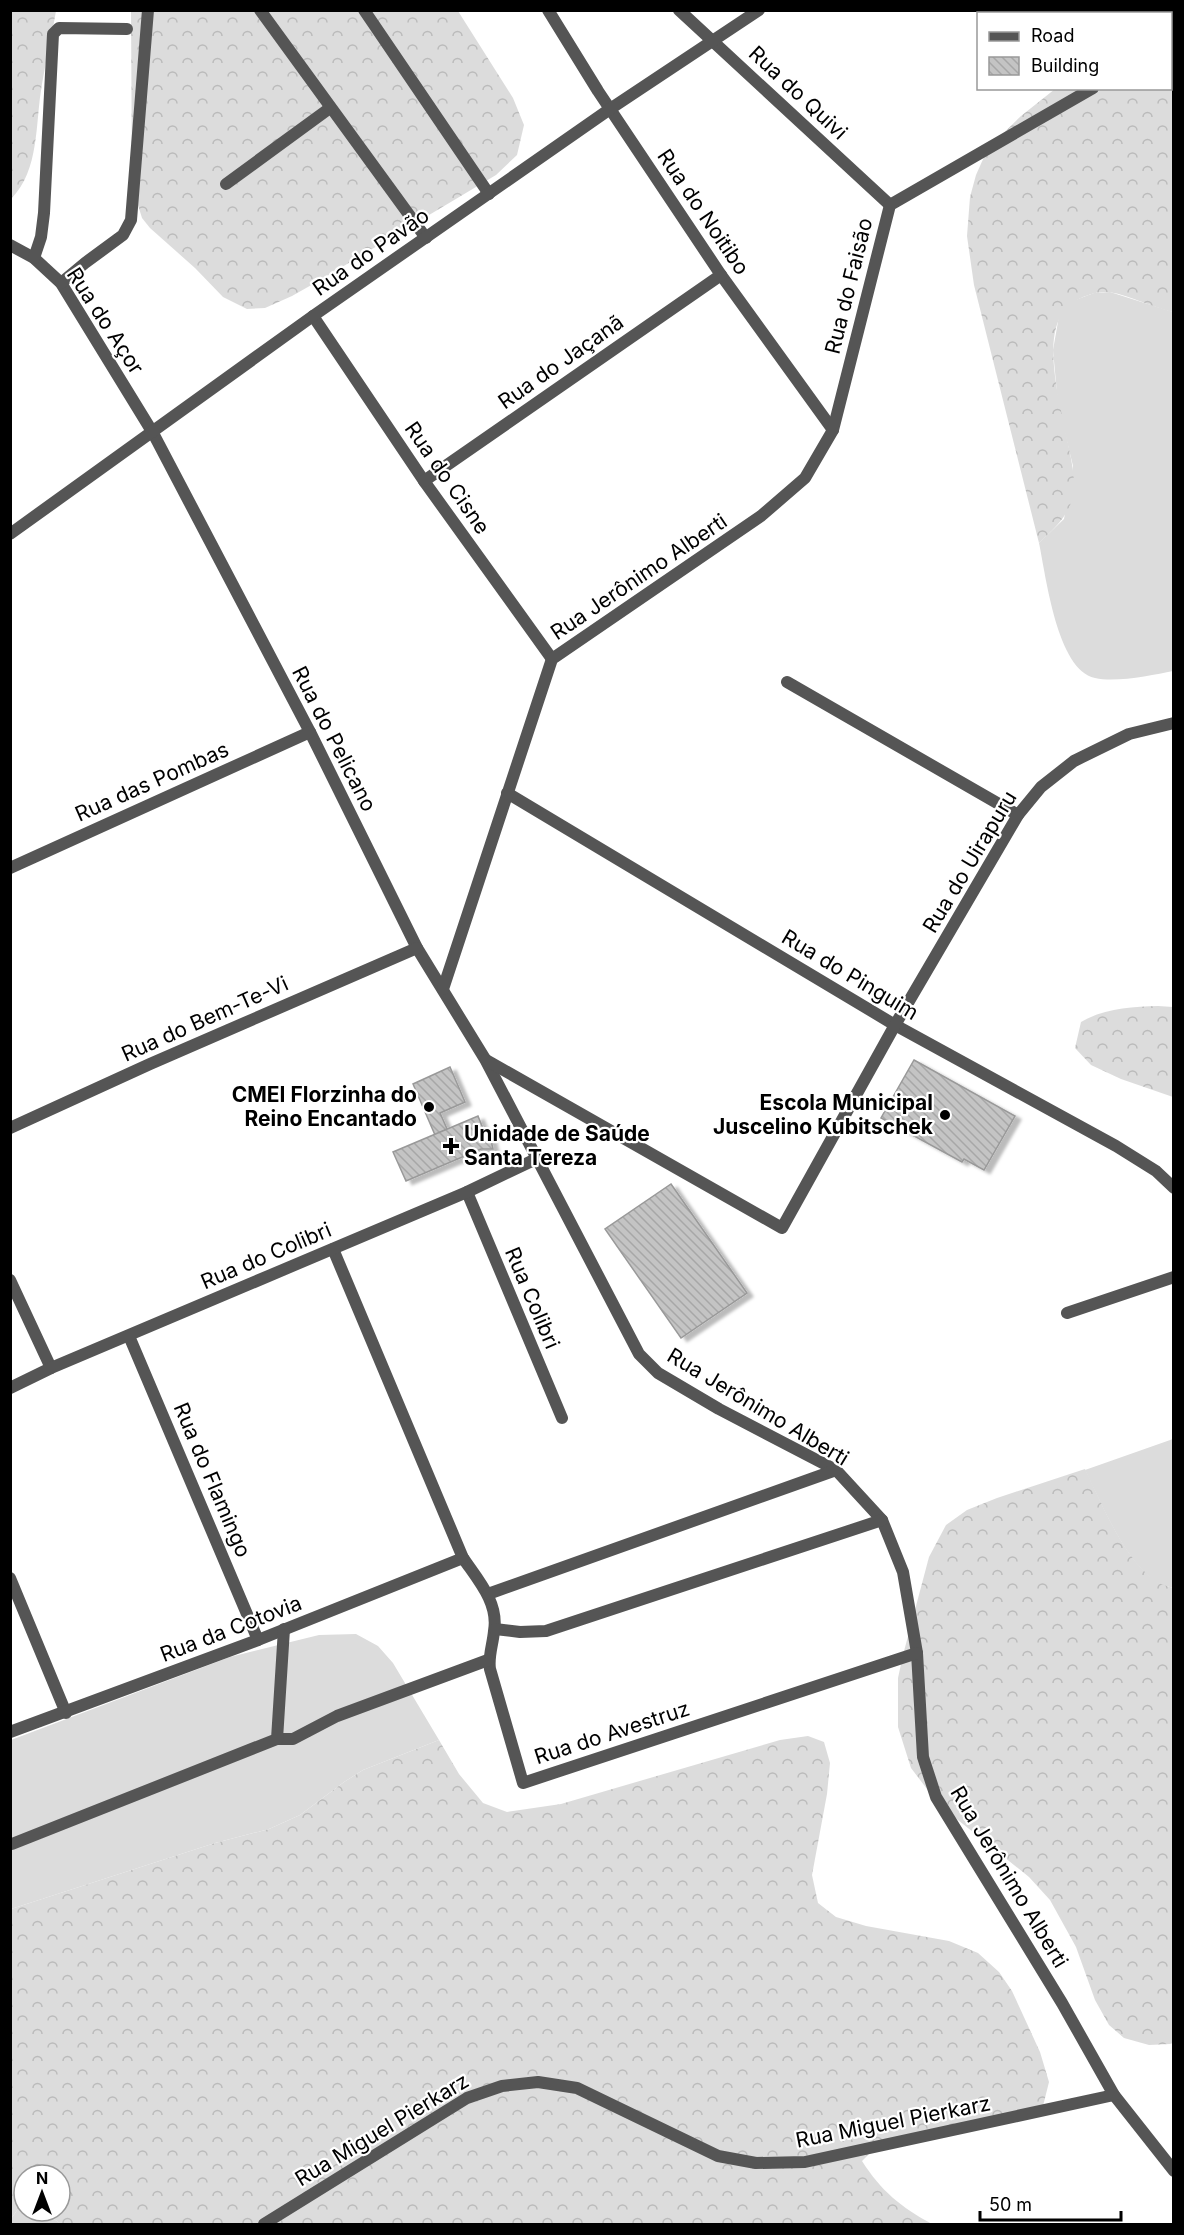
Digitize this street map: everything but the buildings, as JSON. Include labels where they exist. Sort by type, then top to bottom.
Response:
[{"type":"street","points":[[62,283],[123,235],[131,220],[148,10]]},
{"type":"street","points":[[260,10],[426,238]]},
{"type":"street","points":[[364,10],[489,194]]},
{"type":"street","name":"Rua do Noitibo","points":[[548,10],[610,109],[721,275],[833,430]]},
{"type":"street","name":"Rua do Quivi","points":[[679,10],[890,205]]},
{"type":"street","name":"Rua do Pavão","points":[[10,534],[313,316],[610,109],[759,10]]},
{"type":"street","points":[[34,258],[41,237],[44,213],[53,34],[59,28],[127,29]]},
{"type":"street","name":"Rua do Faisão","points":[[833,430],[890,205],[1090,90]]},
{"type":"street","points":[[226,184],[330,108]]},
{"type":"street","name":"Rua do Açor","points":[[10,245],[34,258],[62,283],[153,433]]},
{"type":"street","name":"Rua do Jaçanã","points":[[424,481],[721,275]]},
{"type":"street","name":"Rua do Cisne","points":[[313,316],[424,481],[552,659]]},
{"type":"street","name":"Rua Jerônimo Alberti","points":[[443,989],[552,659],[761,516],[805,478],[833,430]]},
{"type":"street","name":"Rua do Pelicano","points":[[153,433],[310,732],[417,948],[485,1059]]},
{"type":"street","points":[[787,682],[1018,815]]},
{"type":"street","name":"Rua do Uirapuru","points":[[485,1059],[782,1228],[1018,815],[1041,786],[1074,761],[1129,734],[1173,723]]},
{"type":"street","name":"Rua das Pombas","points":[[10,868],[310,732]]},
{"type":"street","name":"Rua do Pinguim","points":[[507,793],[896,1025],[1116,1146],[1156,1171],[1173,1188]]},
{"type":"street","name":"Rua do Bem-Te-Vi","points":[[10,1128],[150,1064],[417,948]]},
{"type":"street","name":"Rua Jerônimo Alberti","points":[[485,1059],[639,1354],[658,1373],[719,1409],[836,1470],[882,1520],[903,1572],[917,1653],[923,1757],[936,1797],[1062,2003],[1114,2095],[1173,2171]]},
{"type":"street","name":"Rua do Colibri","points":[[10,1388],[51,1368],[467,1192],[537,1159]]},
{"type":"street","name":"Rua Colibri","points":[[467,1192],[562,1418]]},
{"type":"street","name":"Rua do Avestruz","points":[[333,1249],[464,1558],[488,1594],[495,1614],[495,1629],[488,1660],[523,1783],[917,1653]]},
{"type":"street","points":[[1067,1313],[1173,1276]]},
{"type":"street","points":[[10,1280],[51,1368]]},
{"type":"street","name":"Rua do Flamingo","points":[[129,1336],[258,1640]]},
{"type":"street","points":[[488,1594],[836,1470]]},
{"type":"street","points":[[495,1629],[520,1632],[546,1630],[882,1520]]},
{"type":"street","name":"Rua da Cotovia","points":[[10,1732],[258,1640],[464,1558]]},
{"type":"street","points":[[10,1578],[66,1713]]},
{"type":"street","points":[[277,1739],[284,1629]]},
{"type":"street","points":[[12,1844],[277,1739],[293,1739],[338,1716],[488,1660]]},
{"type":"street","name":"Rua Miguel Pierkarz","points":[[264,2224],[467,2098],[502,2086],[538,2082],[577,2088],[718,2156],[756,2163],[805,2162],[1114,2095]]},
{"type":"green space","points":[[11,11],[56,11],[42,84],[32,160],[20,187],[11,199]]},
{"type":"green space","points":[[131,11],[458,11],[513,98],[524,125],[517,155],[496,175],[322,279],[265,308],[247,309],[223,297],[142,218],[132,186]]},
{"type":"green space","points":[[1173,11],[1173,312],[1107,292],[1081,298],[1064,311],[1055,331],[1053,356],[1074,487],[1067,511],[1039,543],[974,285],[967,236],[970,197],[976,175],[988,148],[1021,116],[1054,90],[1172,90],[1172,12],[1070,12]]},
{"type":"green space","points":[[1110,292],[1173,312],[1173,671],[1113,680],[1095,678],[1082,671],[1071,658],[1055,620],[1039,543],[1064,519],[1073,466],[1058,404],[1053,350],[1059,316],[1070,302],[1094,293]]},
{"type":"green space","points":[[1173,1007],[1173,1097],[1121,1079],[1091,1065],[1075,1048],[1081,1022],[1090,1017],[1118,1009]]},
{"type":"green space","points":[[1173,1439],[1173,1588],[1156,1582],[1134,1560],[1106,1515],[1085,1470]]},
{"type":"green space","points":[[1085,1469],[1106,1514],[1134,1559],[1144,1572],[1156,1581],[1173,1588],[1173,2043],[1170,2044],[1149,2045],[1124,2038],[1109,2025],[1095,2000],[1076,1947],[1050,1900],[1029,1877],[953,1816],[930,1793],[911,1768],[898,1727],[898,1678],[903,1655],[929,1557],[946,1525],[967,1510]]},
{"type":"green space","points":[[356,1634],[378,1646],[393,1663],[439,1740],[363,1770],[300,1815],[269,1829],[215,1843],[11,1909],[11,1740],[230,1657],[319,1635]]},
{"type":"green space","points":[[808,1736],[824,1742],[830,1763],[827,1794],[812,1875],[818,1903],[836,1917],[866,1926],[949,1941],[978,1953],[999,1972],[1012,1991],[1040,2052],[1049,2082],[1042,2110],[875,2148],[862,2161],[892,2197],[932,2224],[61,2224],[72,2223],[72,2163],[12,2163],[11,2219],[11,1909],[215,1843],[269,1829],[300,1815],[363,1770],[439,1740],[459,1774],[483,1803],[507,1812],[561,1804],[780,1740]]},
{"type":"green space","points":[[11,2219],[12,2223],[61,2224],[11,2224]]},
{"type":"place","name":"CMEI Florzinha do Reino Encantado","points":[[429,1107]]},
{"type":"place","name":"Escola Municipal Juscelino Kubitschek","points":[[945,1115]]},
{"type":"place","name":"Unidade de Saúde Santa Tereza","points":[[451,1146]]}]
